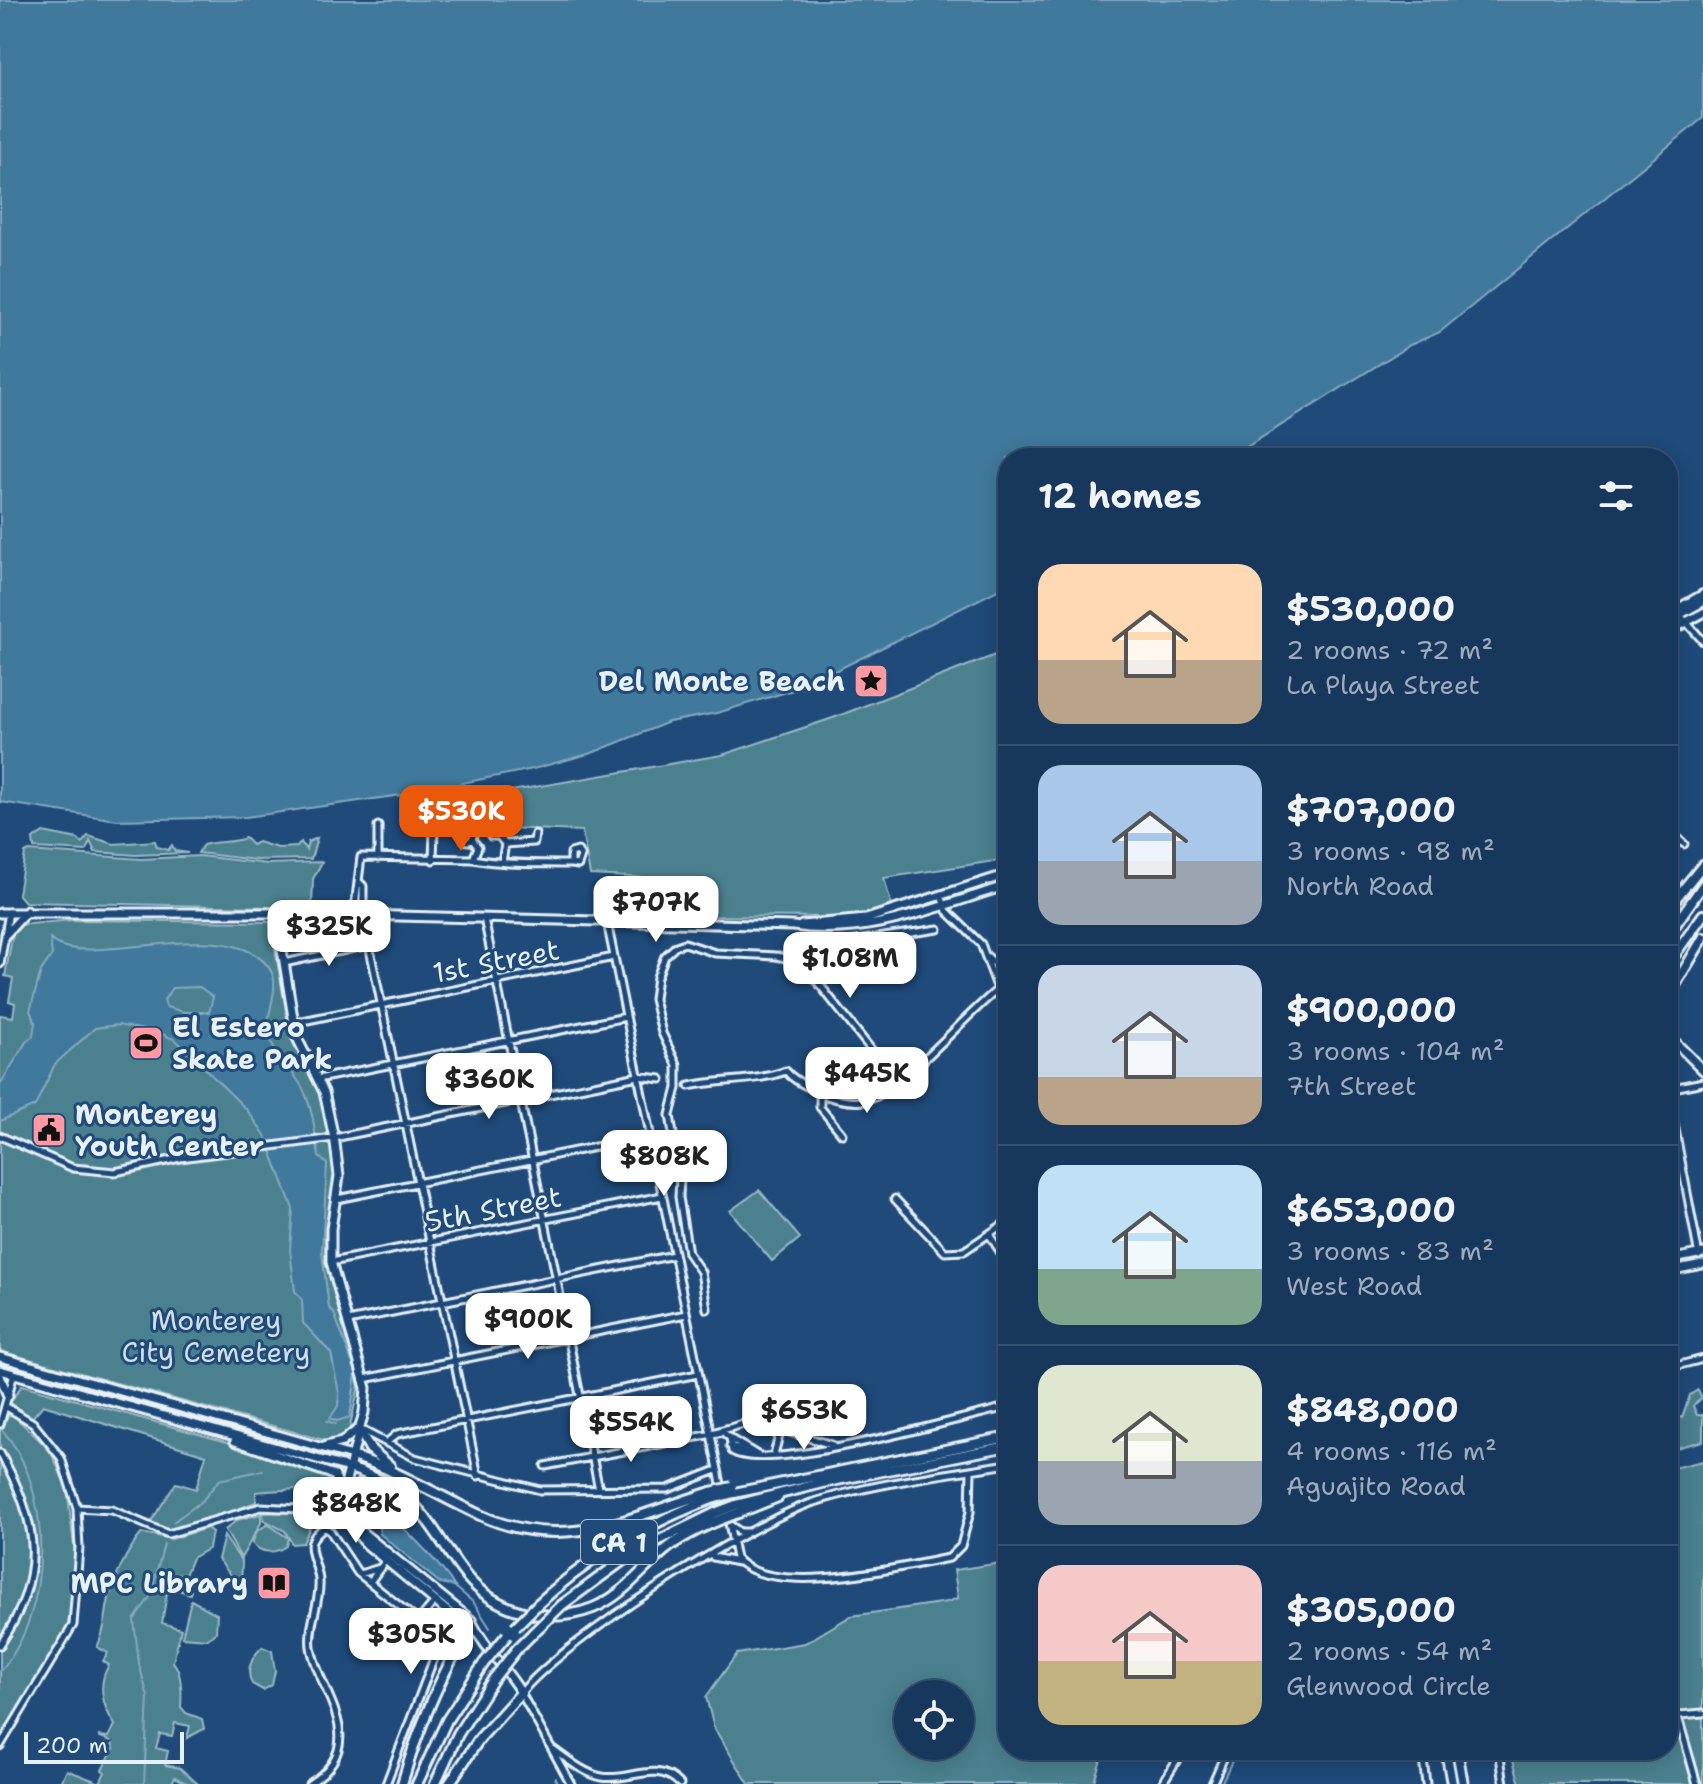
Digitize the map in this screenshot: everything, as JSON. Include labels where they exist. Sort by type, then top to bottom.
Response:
[{"type":"highway","points":[[1678,611],[1703,595]]},
{"type":"highway","points":[[1678,896],[1703,865]]},
{"type":"highway","points":[[1678,921],[1703,885]]},
{"type":"highway","points":[[1678,950],[1703,915]]},
{"type":"highway","points":[[1678,980],[1703,938]]},
{"type":"highway","points":[[359,1429],[372,1451],[403,1476]]},
{"type":"highway","name":"CA 1","points":[[417,1784],[447,1720],[484,1663],[538,1604],[613,1546],[711,1496],[998,1437]]},
{"type":"highway","points":[[349,1468],[399,1491],[420,1511],[479,1589],[509,1608],[543,1616],[577,1613],[604,1603],[628,1587],[673,1544],[716,1517],[737,1509],[806,1487],[998,1448]]},
{"type":"highway","points":[[352,1456],[403,1476],[488,1518],[545,1532],[579,1532],[614,1526],[711,1496]]},
{"type":"highway","points":[[348,1508],[356,1489],[363,1483],[373,1482],[399,1491]]},
{"type":"highway","name":"CA 1","points":[[435,1784],[458,1734],[494,1678],[562,1605],[643,1547],[716,1517]]},
{"type":"highway","points":[[402,1784],[430,1709],[461,1644],[474,1629]]},
{"type":"highway","points":[[449,1784],[480,1738],[521,1693]]},
{"type":"highway","points":[[1448,1760],[1452,1784]]},
{"type":"highway","points":[[1459,1760],[1463,1784]]},
{"type":"main road","points":[[1678,623],[1703,602]]},
{"type":"main road","points":[[1678,619],[1703,613]]},
{"type":"main road","points":[[943,900],[998,878]]},
{"type":"main road","points":[[3,911],[276,913],[793,926],[866,919],[998,887]]},
{"type":"main road","points":[[4,929],[27,911]]},
{"type":"main road","points":[[276,913],[292,1023],[301,1049],[318,1079],[339,1170],[331,1229],[331,1262],[364,1379],[366,1399],[345,1488],[348,1508]]},
{"type":"main road","points":[[1678,1045],[1703,1070]]},
{"type":"main road","points":[[1678,1258],[1701,1254]]},
{"type":"main road","points":[[1678,1269],[1702,1264]]},
{"type":"main road","points":[[2,1357],[352,1456]]},
{"type":"main road","points":[[2,1357],[14,1374]]},
{"type":"main road","points":[[14,1374],[30,1365]]},
{"type":"main road","points":[[0,1373],[14,1374],[349,1468]]},
{"type":"main road","points":[[0,1373],[7,1384],[8,1396]]},
{"type":"main road","points":[[207,1429],[332,1474],[363,1541],[465,1626],[474,1629]]},
{"type":"main road","points":[[317,1446],[338,1444],[359,1429]]},
{"type":"main road","points":[[386,1561],[462,1612],[499,1658],[521,1693]]},
{"type":"street","points":[[1682,619],[1703,641]]},
{"type":"street","points":[[378,826],[378,858]]},
{"type":"street","points":[[433,860],[434,830]]},
{"type":"street","points":[[505,844],[534,842],[535,834]]},
{"type":"street","points":[[491,836],[499,836],[505,844],[502,862]]},
{"type":"street","points":[[1678,838],[1684,844]]},
{"type":"street","points":[[472,839],[478,847],[473,859]]},
{"type":"street","points":[[478,1476],[395,1064],[369,945],[358,915],[363,886],[359,882],[361,857],[571,864]]},
{"type":"street","points":[[943,900],[947,911],[981,944],[998,967]]},
{"type":"street","points":[[0,964],[3,911]]},
{"type":"street","points":[[484,918],[599,1490]]},
{"type":"street","points":[[607,922],[724,1504],[740,1562]]},
{"type":"street","points":[[801,961],[823,946],[938,929]]},
{"type":"street","points":[[707,1309],[703,1277],[688,1253],[679,1197],[680,1178],[670,1115],[677,1088],[676,1060],[662,1033],[654,999],[659,969],[668,952],[689,943],[715,953],[776,956],[801,961],[896,1081]]},
{"type":"street","points":[[284,963],[369,945]]},
{"type":"street","name":"1st Street","points":[[292,1023],[614,957]]},
{"type":"street","points":[[689,1086],[729,1078],[769,1077],[786,1071],[791,1078],[820,1093],[864,1101],[896,1081],[998,992]]},
{"type":"street","points":[[318,1079],[626,1017]]},
{"type":"street","points":[[0,1136],[62,1165],[104,1173],[334,1138],[638,1076],[661,1079]]},
{"type":"street","points":[[1678,1088],[1703,1082]]},
{"type":"street","points":[[820,1093],[820,1107],[842,1134]]},
{"type":"street","points":[[337,1199],[650,1136]]},
{"type":"street","points":[[1678,1140],[1702,1264]]},
{"type":"street","name":"5th Street","points":[[331,1262],[662,1196]]},
{"type":"street","points":[[895,1199],[942,1251],[960,1252],[998,1228]]},
{"type":"street","points":[[989,1234],[998,1248]]},
{"type":"street","points":[[348,1321],[674,1255]]},
{"type":"street","points":[[364,1379],[686,1314]]},
{"type":"street","points":[[1678,1365],[1703,1359]]},
{"type":"street","points":[[0,1424],[14,1374]]},
{"type":"street","points":[[386,1443],[397,1434],[698,1374]]},
{"type":"street","points":[[0,1746],[73,1625],[79,1548],[77,1508],[68,1474],[54,1448],[29,1420],[5,1406]]},
{"type":"street","points":[[754,1408],[763,1414],[779,1415],[781,1429],[774,1454]]},
{"type":"street","points":[[545,1466],[711,1433],[725,1433],[730,1442],[759,1456],[933,1428],[998,1410]]},
{"type":"street","points":[[711,1433],[750,1421],[835,1445]]},
{"type":"street","points":[[359,1429],[415,1458],[540,1490],[668,1489],[717,1470]]},
{"type":"street","points":[[0,1453],[28,1510],[31,1543],[28,1592],[20,1615],[0,1645]]},
{"type":"street","points":[[571,1784],[521,1693],[579,1643],[753,1531],[817,1501],[998,1466]]},
{"type":"street","points":[[708,1558],[740,1562],[749,1569],[808,1581],[949,1558],[961,1546],[970,1512],[971,1470]]},
{"type":"street","points":[[77,1508],[112,1510],[165,1534],[276,1505],[301,1509],[325,1527],[360,1574],[419,1620],[431,1634],[434,1655],[386,1784]]},
{"type":"street","points":[[728,1523],[740,1532],[753,1531]]},
{"type":"street","points":[[309,1784],[329,1765],[339,1729],[335,1705],[310,1644],[319,1581],[310,1547],[314,1536],[325,1527]]},
{"type":"street","points":[[360,1574],[386,1561]]},
{"type":"street","points":[[370,1582],[386,1561]]},
{"type":"street","points":[[419,1620],[435,1601]]},
{"type":"street","points":[[1697,1784],[1678,1717],[1703,1713]]},
{"type":"street","points":[[552,1749],[598,1777],[654,1771],[670,1776],[680,1784]]},
{"type":"street","points":[[1162,1784],[1177,1760]]},
{"type":"street","points":[[1212,1784],[1223,1760]]},
{"type":"street","points":[[1423,1760],[1426,1784]]},
{"type":"street","points":[[1500,1760],[1504,1784]]},
{"type":"green space","points":[[998,654],[998,861],[884,878],[892,907],[856,917],[647,916],[649,878],[590,875],[582,831],[504,828],[505,792],[722,755],[833,718]]},
{"type":"green space","points":[[43,832],[78,839],[82,843],[88,836],[114,844],[155,841],[157,847],[168,850],[172,845],[175,851],[188,853],[135,855],[95,852],[90,841],[86,851],[34,848],[33,839]]},
{"type":"green space","points":[[245,838],[252,845],[258,842],[278,848],[297,847],[301,842],[306,850],[308,842],[317,838],[311,859],[256,860],[198,853],[203,845]]},
{"type":"green space","points":[[25,853],[141,859],[200,856],[268,864],[322,862],[313,879],[312,908],[25,902],[18,894]]},
{"type":"green space","name":"Monterey City Cemetery","points":[[72,920],[270,922],[290,1033],[321,1098],[335,1168],[325,1236],[326,1262],[359,1386],[349,1431],[331,1442],[0,1351],[0,1015],[13,1017],[15,1003],[9,1001],[13,978],[5,976],[13,933],[19,925]]},
{"type":"green space","points":[[759,1190],[800,1238],[772,1261],[730,1211]]},
{"type":"green space","points":[[22,1385],[220,1440],[324,1473],[331,1484],[256,1492],[256,1502],[217,1518],[189,1527],[163,1528],[151,1524],[152,1520],[176,1483],[196,1489],[206,1455],[43,1405],[31,1419],[10,1402]]},
{"type":"green space","points":[[1698,1390],[1702,1398],[1693,1406],[1697,1415],[1703,1415],[1703,1441],[1678,1447],[1678,1417],[1682,1418],[1690,1395]]},
{"type":"green space","points":[[11,1413],[50,1450],[67,1488],[75,1555],[73,1600],[67,1628],[0,1738],[0,1427]]},
{"type":"green space","points":[[1703,1461],[1703,1784],[1520,1784],[1513,1760],[1678,1760],[1678,1467]]},
{"type":"green space","points":[[263,1513],[302,1515],[312,1523],[303,1543],[292,1544],[285,1531],[264,1520]]},
{"type":"green space","points":[[261,1514],[261,1523],[241,1558],[225,1530],[237,1520]]},
{"type":"green space","points":[[268,1524],[288,1538],[286,1546],[268,1552],[252,1543],[257,1531]]},
{"type":"green space","points":[[207,1528],[212,1532],[209,1548],[192,1558],[185,1575],[174,1574],[168,1586],[191,1591],[190,1594],[172,1588],[171,1593],[167,1593],[162,1623],[181,1629],[173,1662],[180,1677],[181,1707],[186,1713],[202,1719],[204,1729],[187,1738],[190,1726],[175,1723],[172,1736],[160,1734],[156,1748],[168,1751],[165,1765],[180,1768],[198,1784],[188,1784],[175,1777],[171,1784],[60,1784],[67,1770],[100,1783],[105,1772],[102,1770],[114,1748],[111,1741],[98,1736],[109,1737],[115,1725],[107,1710],[102,1687],[109,1665],[103,1661],[108,1653],[97,1647],[113,1585],[126,1557],[142,1533],[172,1539]]},
{"type":"green space","points":[[224,1536],[242,1562],[241,1588],[218,1559]]},
{"type":"green space","points":[[998,1563],[998,1760],[1101,1760],[1093,1784],[749,1784],[714,1728],[706,1697],[737,1654],[805,1643],[851,1616],[958,1598],[954,1570]]},
{"type":"green space","points":[[191,1600],[217,1614],[216,1632],[208,1639],[182,1637]]},
{"type":"green space","points":[[262,1647],[272,1651],[275,1671],[272,1685],[263,1690],[252,1684],[249,1674],[253,1659]]},
{"type":"water","points":[[0,0],[1703,0],[1703,118],[1440,332],[1410,345],[1245,448],[998,448],[998,590],[803,687],[717,713],[669,722],[592,753],[533,769],[402,795],[246,817],[117,820],[0,802]]},
{"type":"water","points":[[50,939],[66,947],[91,950],[187,942],[219,943],[246,950],[267,965],[274,982],[269,1036],[305,1093],[319,1157],[327,1164],[322,1252],[329,1308],[334,1313],[356,1373],[350,1417],[337,1421],[330,1418],[338,1406],[339,1393],[331,1353],[303,1323],[302,1300],[295,1291],[290,1250],[293,1209],[265,1135],[247,1110],[176,1040],[160,1033],[118,1025],[95,1028],[55,1064],[35,1106],[0,1121],[0,1085],[26,1042],[33,1036],[35,1022],[30,1011],[41,971],[52,955]],"holes":[[[200,987],[213,997],[209,1012],[184,1012],[166,1007],[164,1000],[172,988]]]},
{"type":"water","points":[[375,1507],[418,1542],[454,1586],[440,1583],[380,1534]]},
{"type":"waterway","points":[[327,1421],[336,1424]]},
{"type":"waterway","points":[[0,1671],[17,1647],[30,1617],[38,1585],[40,1550],[38,1516],[31,1484],[19,1454],[2,1430]]},
{"type":"waterway","points":[[173,1522],[202,1501],[219,1480],[263,1470]]},
{"type":"waterway","points":[[369,1489],[375,1507]]},
{"type":"waterway","points":[[144,1784],[148,1697],[139,1664],[134,1620],[150,1597],[164,1544]]},
{"type":"waterway","points":[[454,1586],[474,1603],[490,1628]]},
{"type":"waterway","points":[[1221,1784],[1232,1760]]},
{"type":"waterway","points":[[555,1777],[557,1784]]},
{"type":"place","name":"Del Monte Beach","points":[[871,681]]},
{"type":"place","name":"El Estero Skate Park","points":[[146,1043]]},
{"type":"place","name":"Monterey Youth Center","points":[[49,1130]]},
{"type":"place","name":"MPC Library","points":[[274,1583]]}]
